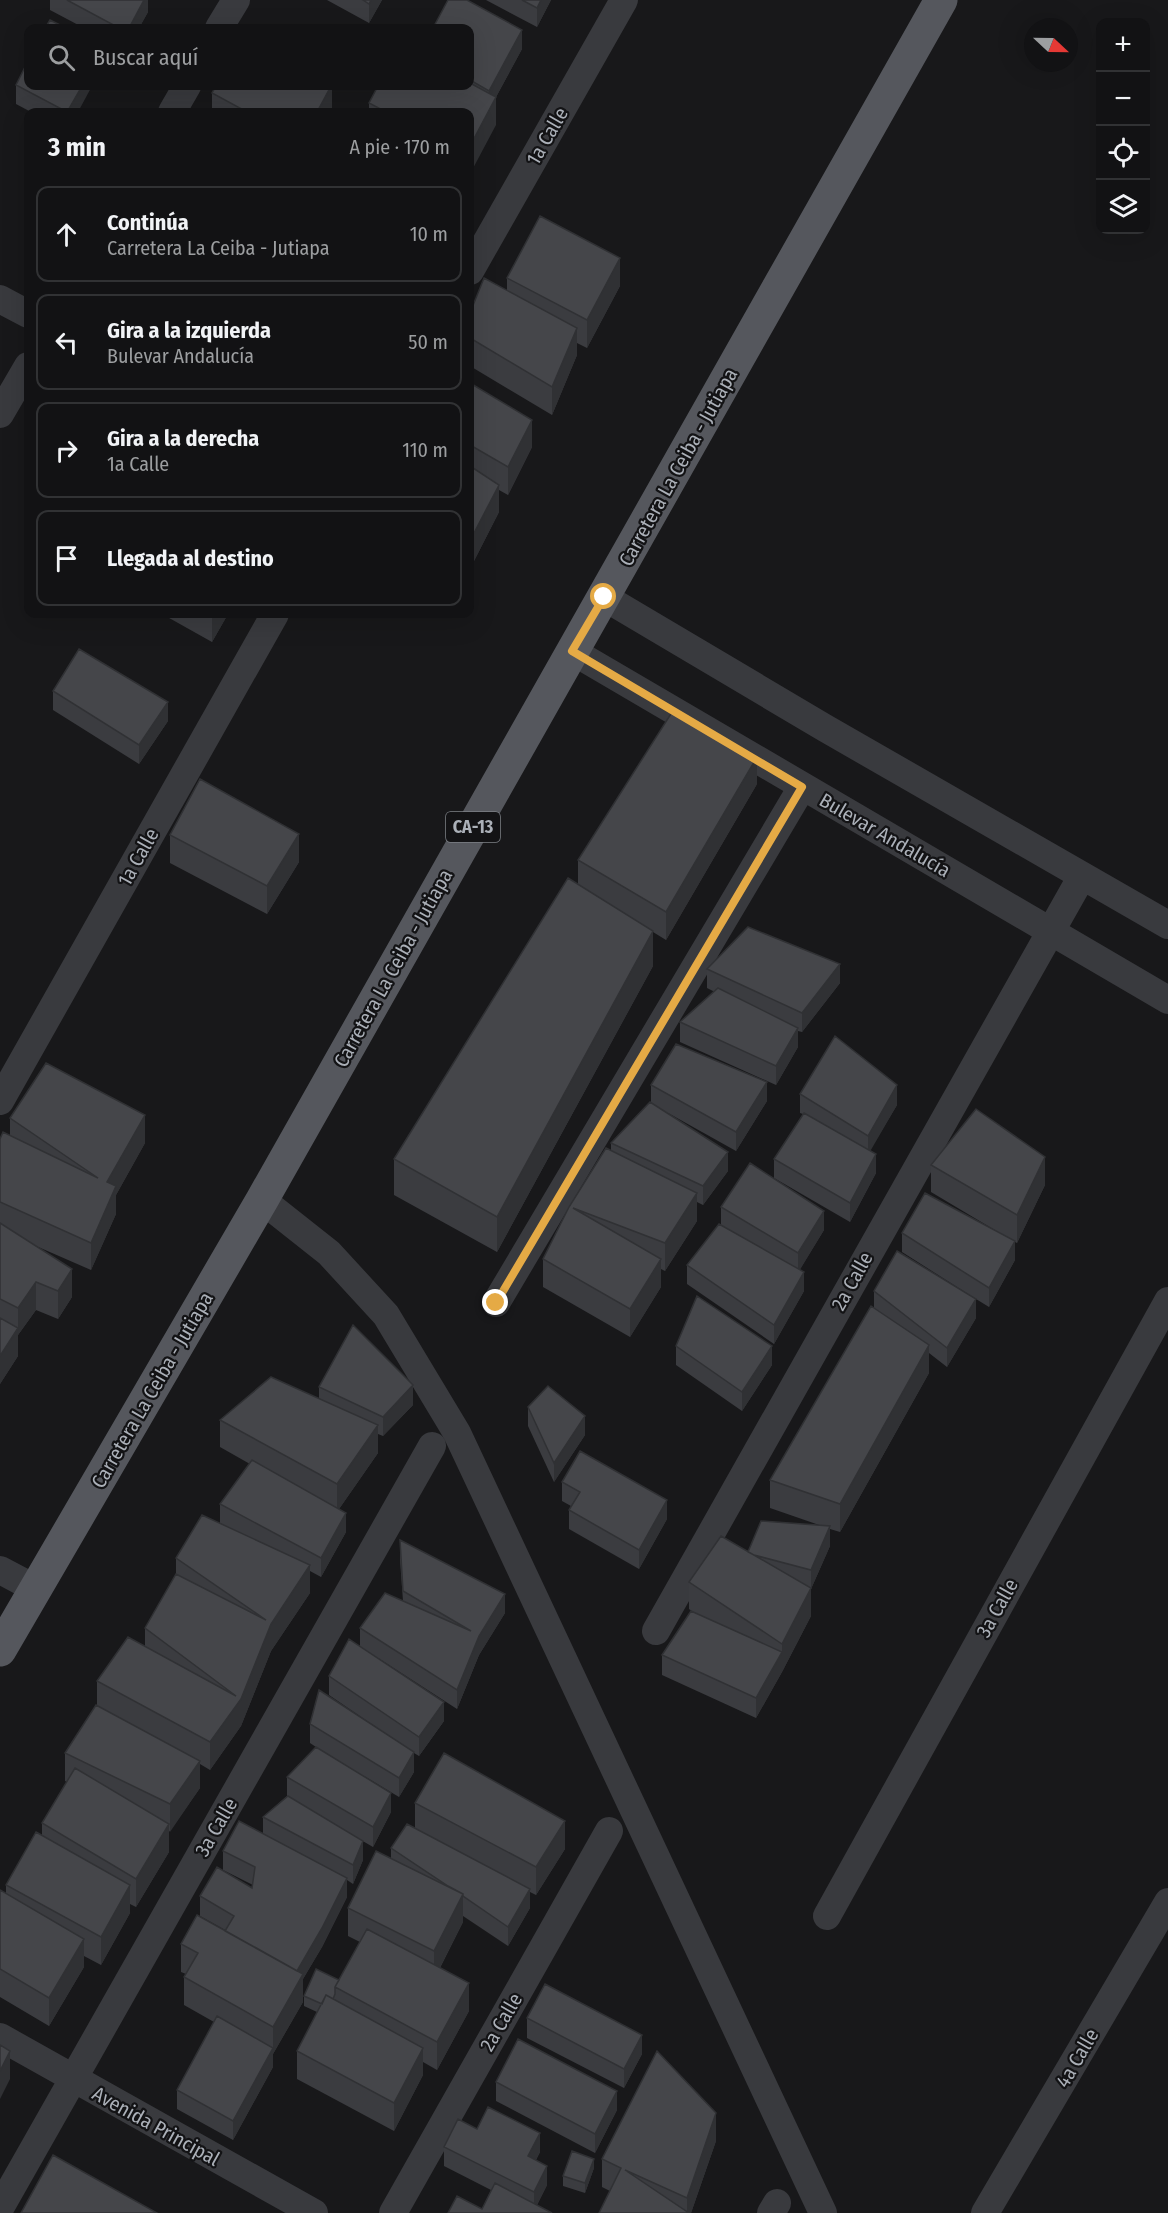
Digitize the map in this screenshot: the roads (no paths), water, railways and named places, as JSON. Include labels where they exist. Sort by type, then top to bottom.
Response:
[{"type":"main road","name":"Carretera La Ceiba - Jutiapa","points":[[0,1650],[262,1200],[941,0]]},
{"type":"street","points":[[221,24],[236,0]]},
{"type":"street","name":"1a Calle","points":[[474,264],[624,0]]},
{"type":"street","points":[[174,108],[185,90]]},
{"type":"street","points":[[0,299],[24,312]]},
{"type":"street","points":[[0,414],[24,373]]},
{"type":"street","points":[[604,597],[1168,925]]},
{"type":"street","name":"1a Calle","points":[[0,1101],[273,618]]},
{"type":"street","name":"Bulevar Andalucía","points":[[572,651],[1168,1000]]},
{"type":"street","points":[[496,1303],[802,787]]},
{"type":"street","name":"2a Calle","points":[[656,1631],[1049,930],[1082,876]]},
{"type":"street","points":[[262,1200],[329,1253],[386,1315],[457,1433],[824,2213]]},
{"type":"street","name":"3a Calle","points":[[827,1916],[1168,1301]]},
{"type":"street","name":"3a Calle","points":[[0,2208],[432,1446]]},
{"type":"street","points":[[0,1570],[36,1588]]},
{"type":"street","name":"2a Calle","points":[[393,2213],[609,1831]]},
{"type":"street","name":"4a Calle","points":[[985,2213],[1168,1902]]},
{"type":"street","name":"Avenida Principal","points":[[0,2037],[314,2213]]}]
